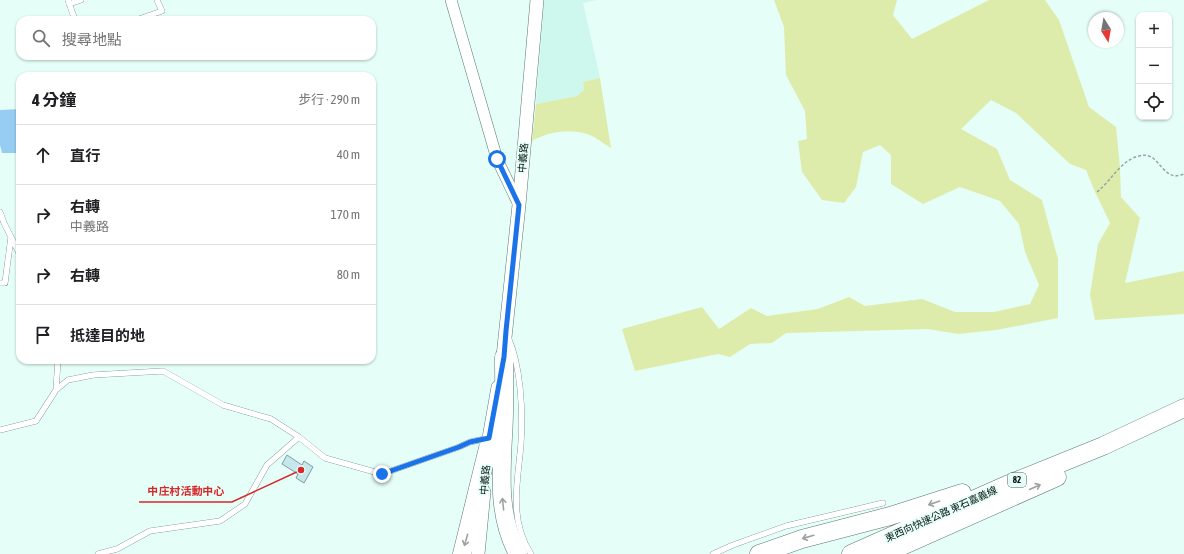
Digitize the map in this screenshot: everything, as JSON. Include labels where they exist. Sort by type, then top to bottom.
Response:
[{"type":"highway","points":[[462,554],[493,441],[504,357]]},
{"type":"highway","name":"東西向快速公路 東石嘉義線","points":[[851,554],[1009,484],[1103,446],[1184,408]]},
{"type":"highway","name":"東西向快速公路 東石嘉義線","points":[[884,554],[1184,421]]},
{"type":"highway","points":[[493,441],[501,472],[504,514],[518,554]]},
{"type":"highway","points":[[758,554],[802,539],[920,508],[1103,446]]},
{"type":"highway","points":[[900,554],[1014,496]]},
{"type":"street","points":[[451,0],[497,159],[519,205]]},
{"type":"street","name":"中義路","points":[[504,357],[537,0]]},
{"type":"street","name":"中義路","points":[[478,554],[493,441]]},
{"type":"lane","points":[[73,16],[68,2],[81,0]]},
{"type":"lane","points":[[148,16],[162,11],[157,0]]},
{"type":"lane","points":[[0,212],[16,247]]},
{"type":"lane","points":[[0,284],[5,283],[11,238]]},
{"type":"lane","points":[[506,331],[512,346],[520,387],[521,442],[516,488],[516,510],[518,522],[531,554]]},
{"type":"lane","points":[[56,390],[58,364]]},
{"type":"lane","points":[[0,430],[36,421],[56,390],[68,380],[94,375],[163,371],[223,405],[271,419],[299,437],[325,458],[382,474],[470,442],[493,441]]},
{"type":"lane","points":[[98,554],[117,549],[150,531],[220,521],[245,504],[267,464],[299,437]]},
{"type":"lane","points":[[713,554],[733,545],[786,526],[883,503]]},
{"type":"path","points":[[1097,192],[1118,169],[1134,157],[1145,154],[1155,158],[1163,169],[1174,176],[1184,174]]},
{"type":"shaded area","points":[[544,0],[596,0],[583,3],[600,78],[583,82],[584,90],[577,96],[536,104]]},
{"type":"green space","points":[[774,0],[897,0],[893,15],[912,39],[989,0],[1045,0],[1059,20],[1089,107],[1116,127],[1121,197],[1140,218],[1125,283],[1184,271],[1184,314],[1095,320],[1090,295],[1098,244],[1110,223],[1086,170],[1070,164],[1016,113],[991,100],[961,129],[997,149],[1010,180],[1042,200],[1058,259],[1058,318],[996,330],[958,334],[928,329],[786,333],[772,343],[750,344],[730,357],[718,354],[635,371],[622,329],[702,307],[719,329],[751,308],[767,316],[818,309],[849,297],[865,306],[922,299],[955,312],[994,312],[1030,304],[1039,285],[1025,252],[1019,224],[1000,201],[960,187],[923,204],[891,184],[891,155],[880,145],[863,152],[856,187],[844,203],[822,200],[802,172],[798,141],[807,139],[805,111],[786,75],[784,27]]},
{"type":"green space","points":[[600,78],[611,148],[590,135],[568,131],[545,135],[532,141],[536,104],[577,96],[584,90],[583,82]]},
{"type":"water","points":[[16,109],[16,153],[2,153],[0,145],[0,110]]},
{"type":"building","points":[[287,455],[302,465],[304,461],[313,467],[304,483],[296,478],[298,474],[282,464]]},
{"type":"place","name":"中庄村活動中心","points":[[301,470]]},
{"type":"route","points":[[382,474],[470,442],[489,438],[504,357],[519,205],[497,159]]}]
